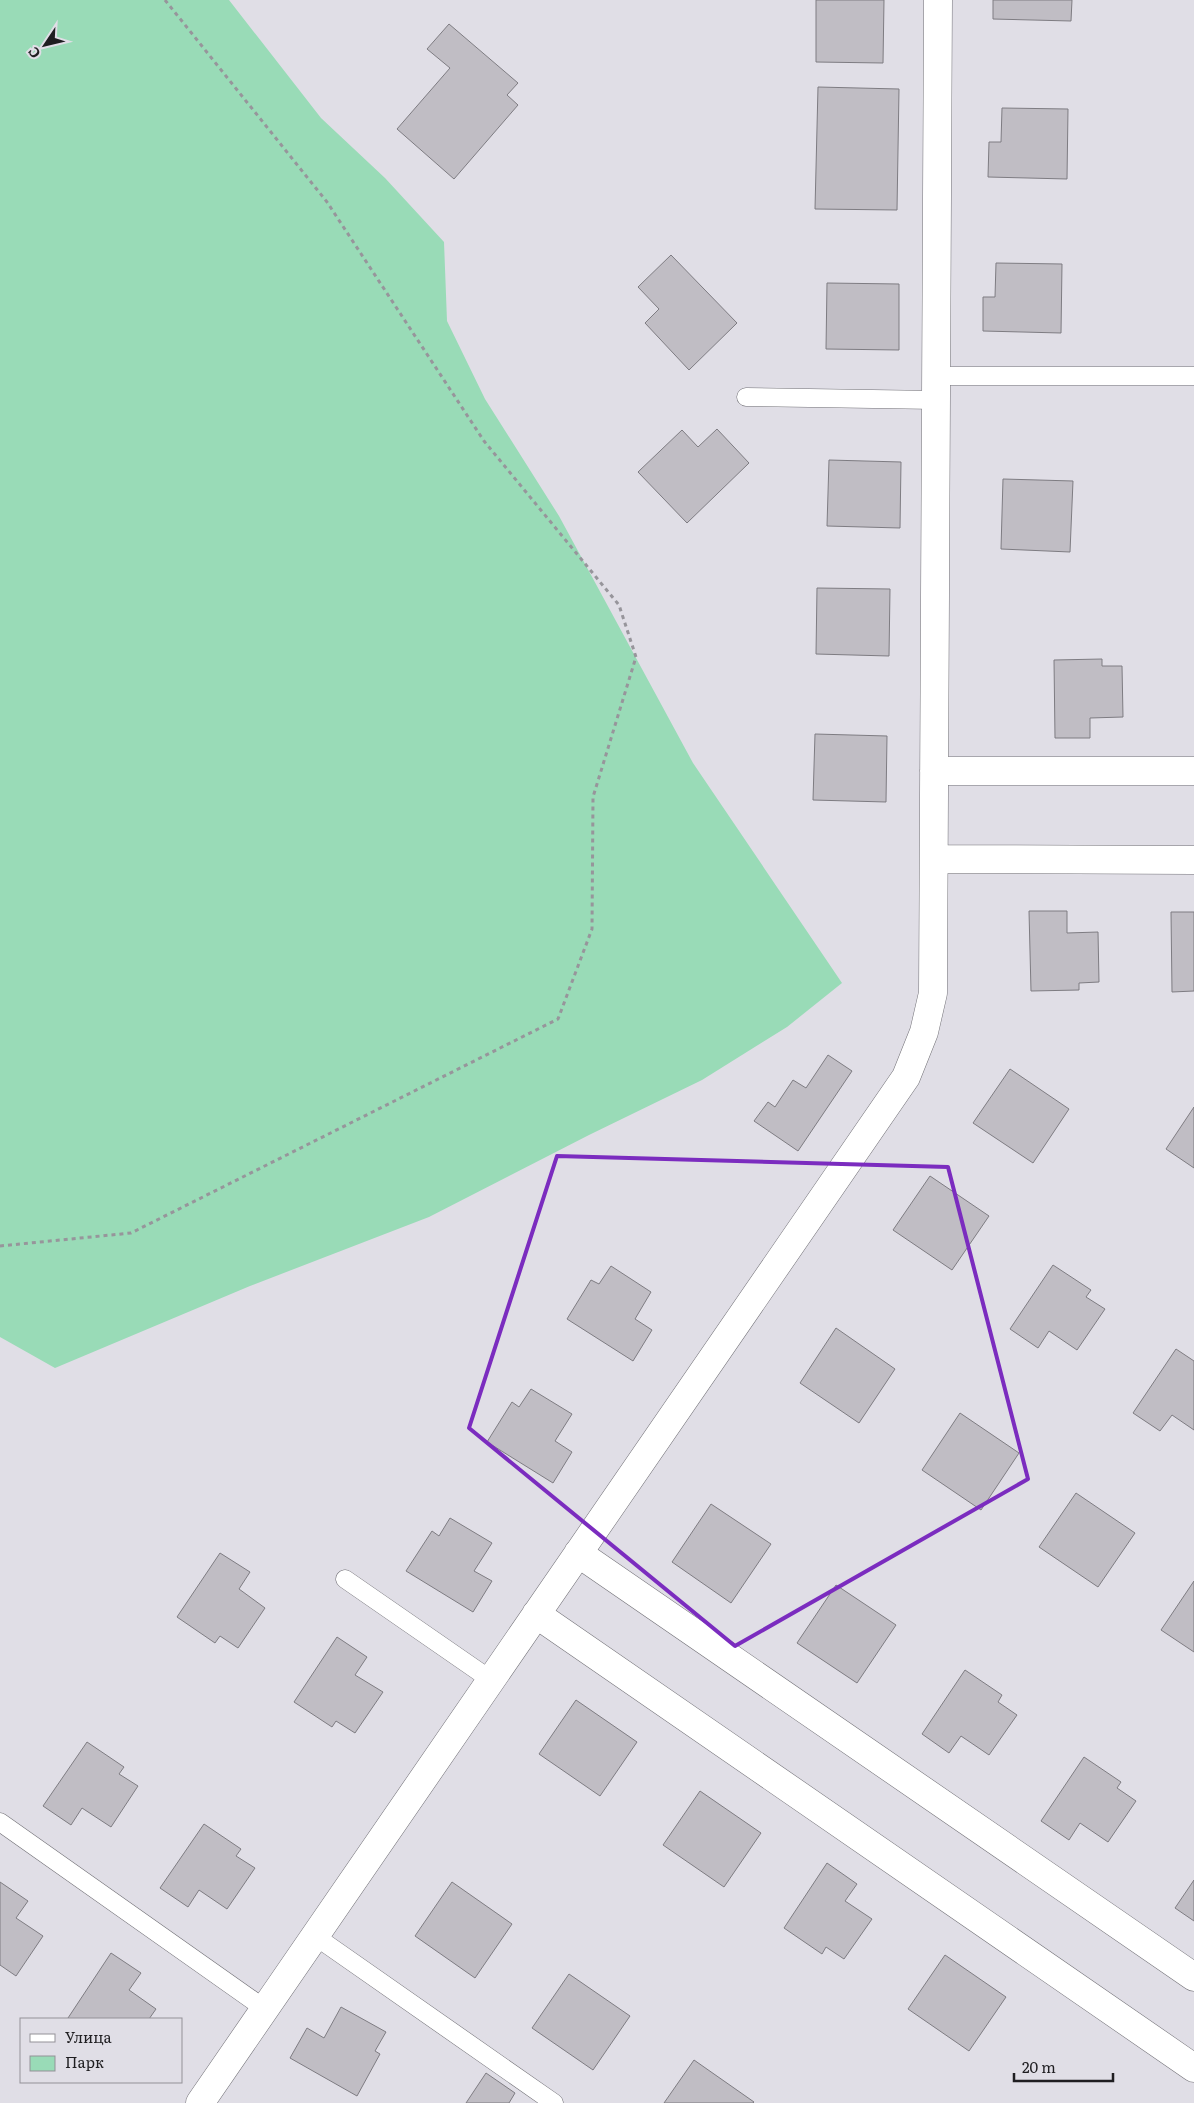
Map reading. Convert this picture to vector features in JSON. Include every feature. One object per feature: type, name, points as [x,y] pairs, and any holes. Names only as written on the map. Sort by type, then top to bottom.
[{"type":"street","points":[[200,2103],[906,1077],[924,1032],[933,993],[938,0]]},
{"type":"street","points":[[934,771],[1194,771]]},
{"type":"street","points":[[934,859],[1194,860]]},
{"type":"street","points":[[578,1553],[1194,1977]]},
{"type":"street","points":[[536,1614],[1194,2068]]},
{"type":"lane","points":[[746,397],[1194,376]]},
{"type":"lane","points":[[345,1579],[491,1680]]},
{"type":"lane","points":[[0,1822],[265,2008]]},
{"type":"lane","points":[[315,1936],[554,2103]]},
{"type":"path","points":[[0,1246],[131,1233],[558,1019],[592,929],[593,797],[636,658],[619,605],[484,441],[327,202],[165,0]]},
{"type":"highlighted area","points":[[557,1156],[948,1167],[1028,1479],[735,1646],[469,1428]]},
{"type":"green space","points":[[0,0],[229,0],[321,118],[385,178],[444,242],[447,321],[485,399],[559,516],[693,763],[842,983],[787,1027],[702,1080],[589,1135],[429,1217],[250,1286],[55,1368],[0,1337]]},
{"type":"building","points":[[816,0],[884,0],[883,63],[816,62]]},
{"type":"building","points":[[993,0],[1072,0],[1071,21],[993,19]]},
{"type":"building","points":[[449,24],[518,83],[507,95],[518,105],[454,179],[397,129],[450,68],[427,49]]},
{"type":"building","points":[[818,87],[899,89],[897,210],[815,209]]},
{"type":"building","points":[[1002,108],[1068,109],[1067,179],[988,177],[989,142],[1001,142]]},
{"type":"building","points":[[671,255],[737,323],[689,370],[645,323],[659,309],[638,287]]},
{"type":"building","points":[[996,263],[1062,264],[1061,333],[983,331],[983,297],[995,297]]},
{"type":"building","points":[[827,283],[899,284],[899,350],[826,349]]},
{"type":"building","points":[[717,429],[749,463],[687,523],[638,472],[682,430],[698,447]]},
{"type":"building","points":[[829,460],[901,462],[900,528],[827,526]]},
{"type":"building","points":[[1003,479],[1073,481],[1070,552],[1001,549]]},
{"type":"building","points":[[817,588],[890,589],[889,656],[816,654]]},
{"type":"building","points":[[1102,659],[1102,666],[1122,666],[1123,717],[1090,718],[1090,738],[1055,738],[1054,660]]},
{"type":"building","points":[[815,734],[887,736],[886,802],[813,800]]},
{"type":"building","points":[[1029,911],[1067,911],[1067,933],[1098,932],[1099,982],[1079,983],[1079,990],[1031,991]]},
{"type":"building","points":[[1171,912],[1194,912],[1194,991],[1172,992]]},
{"type":"building","points":[[828,1055],[852,1071],[798,1151],[754,1121],[768,1102],[775,1107],[793,1080],[806,1088]]},
{"type":"building","points":[[1010,1069],[1069,1109],[1033,1163],[973,1123]]},
{"type":"building","points":[[1194,1107],[1194,1168],[1166,1149]]},
{"type":"building","points":[[930,1176],[989,1216],[952,1270],[893,1230]]},
{"type":"building","points":[[1053,1265],[1091,1290],[1086,1297],[1105,1309],[1077,1350],[1049,1331],[1038,1348],[1010,1329]]},
{"type":"building","points":[[611,1266],[651,1292],[635,1319],[652,1330],[633,1361],[567,1319],[591,1280],[599,1284]]},
{"type":"building","points":[[836,1328],[895,1369],[859,1423],[800,1383]]},
{"type":"building","points":[[1176,1349],[1194,1361],[1194,1430],[1172,1415],[1160,1431],[1133,1413]]},
{"type":"building","points":[[531,1389],[572,1414],[555,1441],[572,1452],[553,1483],[487,1442],[512,1402],[519,1407]]},
{"type":"building","points":[[960,1413],[1019,1453],[981,1510],[922,1470]]},
{"type":"building","points":[[1076,1493],[1135,1533],[1098,1587],[1039,1547]]},
{"type":"building","points":[[711,1504],[771,1544],[731,1603],[672,1562]]},
{"type":"building","points":[[450,1518],[492,1543],[474,1571],[492,1581],[473,1612],[406,1571],[432,1531],[439,1536]]},
{"type":"building","points":[[220,1553],[250,1572],[239,1589],[265,1608],[238,1648],[220,1636],[215,1643],[177,1617]]},
{"type":"building","points":[[1194,1581],[1194,1652],[1161,1630]]},
{"type":"building","points":[[836,1585],[896,1625],[857,1683],[797,1643]]},
{"type":"building","points":[[337,1637],[367,1657],[355,1675],[383,1692],[355,1733],[336,1721],[332,1727],[294,1702]]},
{"type":"building","points":[[965,1670],[1002,1695],[998,1702],[1017,1715],[989,1755],[961,1736],[949,1753],[922,1734]]},
{"type":"building","points":[[576,1700],[637,1742],[600,1796],[539,1754]]},
{"type":"building","points":[[87,1742],[124,1767],[119,1774],[138,1786],[111,1827],[82,1808],[71,1825],[43,1806]]},
{"type":"building","points":[[1084,1757],[1121,1782],[1117,1788],[1136,1801],[1108,1842],[1080,1823],[1069,1840],[1041,1821]]},
{"type":"building","points":[[700,1791],[761,1833],[724,1887],[663,1845]]},
{"type":"building","points":[[204,1824],[241,1849],[236,1856],[255,1868],[227,1909],[199,1890],[188,1907],[160,1888]]},
{"type":"building","points":[[827,1863],[857,1884],[845,1901],[872,1919],[844,1959],[826,1947],[822,1954],[784,1928]]},
{"type":"building","points":[[1194,1880],[1194,1921],[1175,1908]]},
{"type":"building","points":[[0,1882],[28,1901],[16,1918],[43,1936],[16,1976],[0,1965]]},
{"type":"building","points":[[452,1882],[512,1924],[475,1978],[415,1936]]},
{"type":"building","points":[[111,1953],[141,1973],[129,1990],[156,2009],[150,2018],[68,2018]]},
{"type":"building","points":[[945,1955],[1006,1997],[969,2051],[908,2009]]},
{"type":"building","points":[[569,1974],[630,2016],[593,2070],[532,2028]]},
{"type":"building","points":[[341,2007],[386,2032],[375,2051],[380,2054],[357,2096],[290,2058],[307,2028],[324,2038]]},
{"type":"building","points":[[694,2060],[754,2102],[664,2103]]},
{"type":"building","points":[[486,2073],[515,2093],[509,2103],[466,2103]]}]
